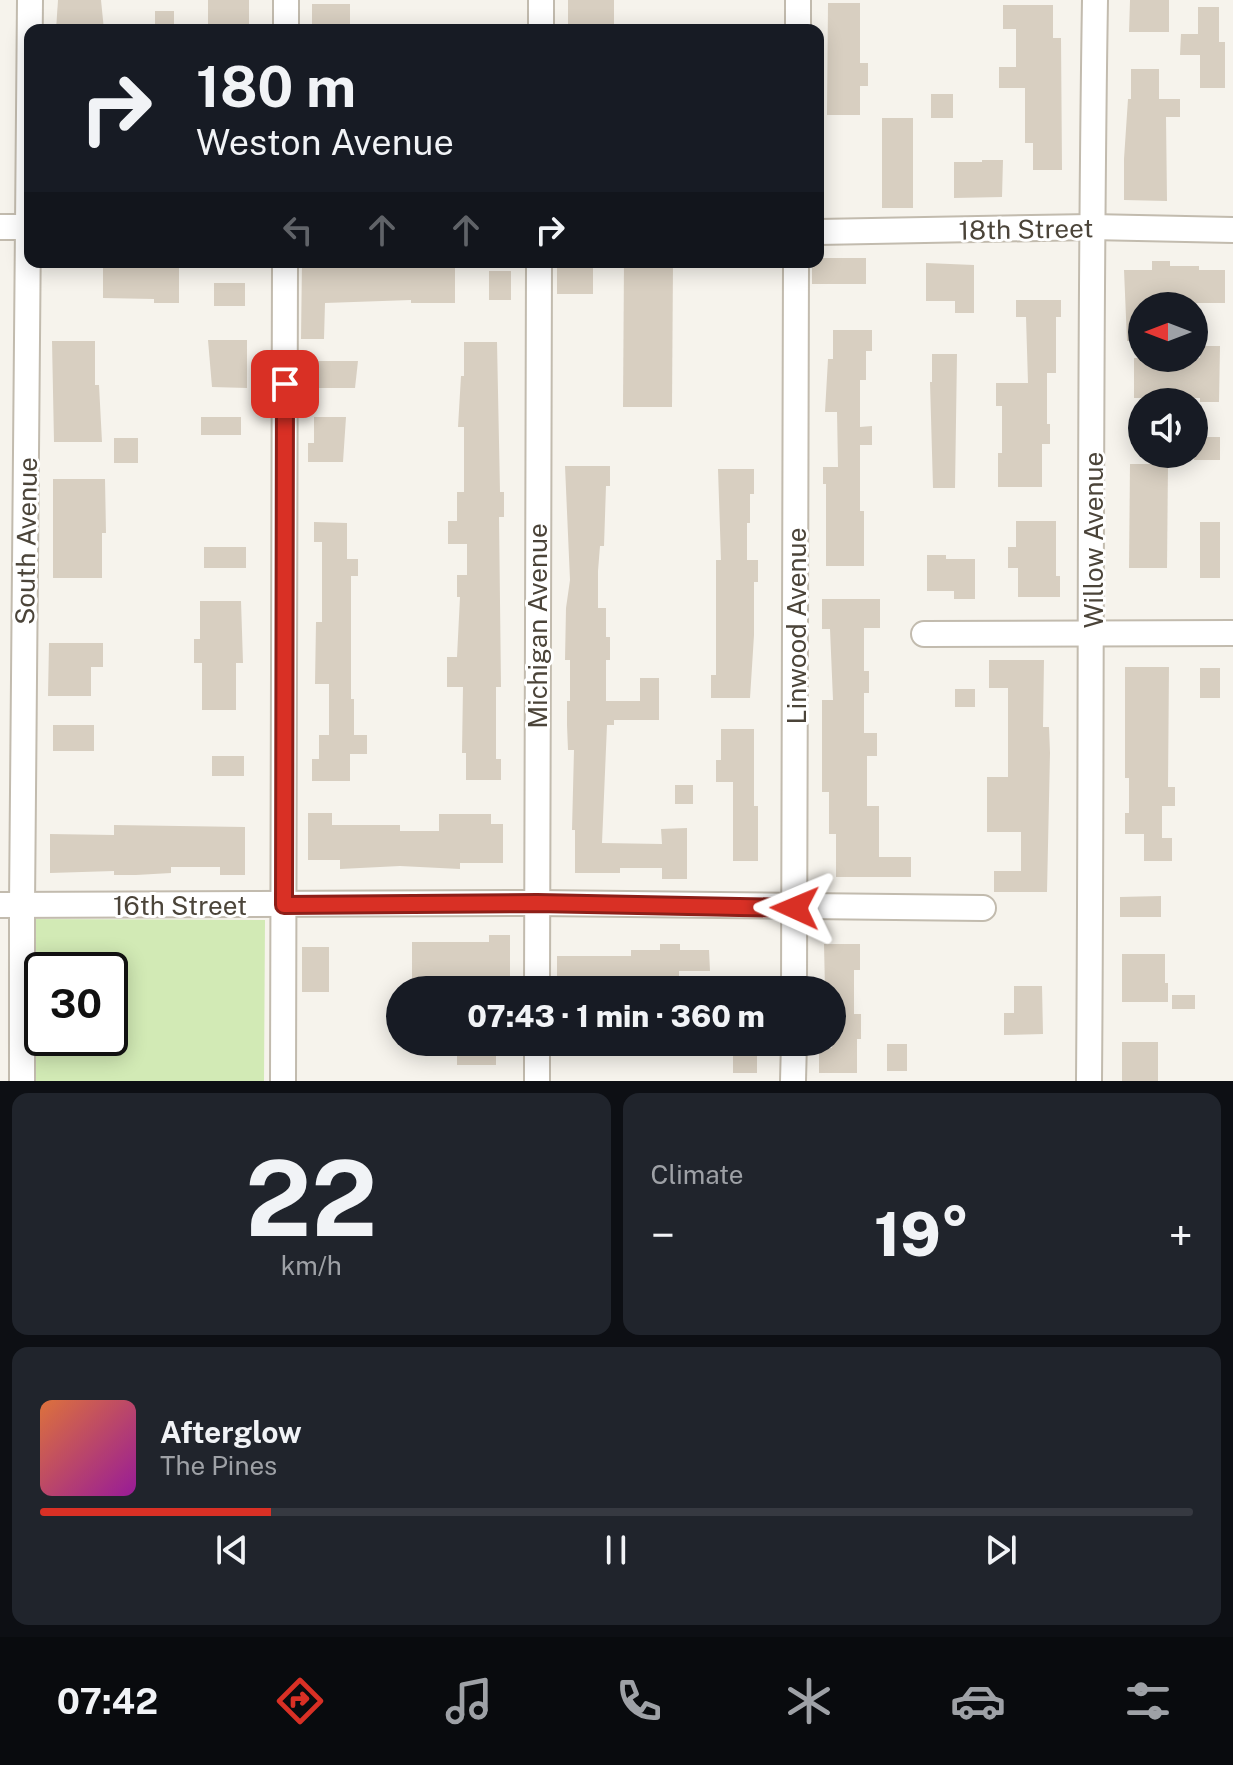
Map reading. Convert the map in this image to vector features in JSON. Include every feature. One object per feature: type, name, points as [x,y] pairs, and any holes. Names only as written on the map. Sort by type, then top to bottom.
[{"type":"street","name":"South Avenue","points":[[30,0],[30,24]]},
{"type":"street","points":[[286,0],[286,24]]},
{"type":"street","points":[[541,0],[541,24]]},
{"type":"street","points":[[798,0],[798,24]]},
{"type":"street","name":"Willow Avenue","points":[[1089,1081],[1093,632],[1091,227],[1095,0]]},
{"type":"street","points":[[0,227],[24,227]]},
{"type":"street","name":"18th Street","points":[[824,232],[1091,227],[1233,230]]},
{"type":"street","name":"South Avenue","points":[[22,1081],[11,905],[29,268]]},
{"type":"street","points":[[283,1081],[285,268]]},
{"type":"street","name":"Michigan Avenue","points":[[537,976],[539,268]]},
{"type":"street","name":"Linwood Avenue","points":[[794,976],[796,268]]},
{"type":"street","points":[[924,634],[1233,633]]},
{"type":"street","name":"16th Street","points":[[11,905],[537,903],[983,908]]},
{"type":"street","points":[[537,1056],[537,1081]]},
{"type":"street","points":[[793,1081],[794,1056]]},
{"type":"green space","points":[[30,919],[265,920],[264,1081],[29,1081],[29,1056],[128,1056],[128,952],[30,952]]},
{"type":"building","points":[[58,0],[101,0],[103,24],[56,24]]},
{"type":"building","points":[[208,0],[249,0],[249,24],[208,24]]},
{"type":"building","points":[[568,0],[614,0],[614,24],[568,24]]},
{"type":"building","points":[[1130,0],[1169,0],[1169,32],[1129,32]]},
{"type":"building","points":[[828,3],[860,3],[860,63],[868,63],[868,86],[860,86],[860,115],[827,115]]},
{"type":"building","points":[[312,4],[350,4],[350,24],[312,24]]},
{"type":"building","points":[[1003,5],[1053,5],[1053,38],[1061,38],[1062,170],[1033,170],[1033,143],[1025,143],[1025,88],[999,88],[999,67],[1016,67],[1016,29],[1003,29]]},
{"type":"building","points":[[1198,7],[1219,7],[1219,42],[1225,42],[1225,88],[1200,88],[1200,55],[1180,55],[1181,34],[1198,34]]},
{"type":"building","points":[[155,11],[174,11],[174,24],[155,24]]},
{"type":"building","points":[[1131,69],[1159,69],[1159,99],[1180,99],[1180,117],[1166,117],[1167,201],[1124,200]]},
{"type":"building","points":[[931,94],[953,94],[953,118],[931,118]]},
{"type":"building","points":[[882,118],[913,118],[913,208],[882,208]]},
{"type":"building","points":[[1003,160],[1002,197],[954,198],[954,162]]},
{"type":"building","points":[[824,258],[866,258],[866,284],[812,284],[812,268],[824,268]]},
{"type":"building","points":[[1152,261],[1170,261],[1170,266],[1225,270],[1225,303],[1208,303],[1208,292],[1128,292],[1127,341],[1124,270],[1152,270]]},
{"type":"building","points":[[926,263],[974,265],[974,313],[955,313],[955,301],[926,301]]},
{"type":"building","points":[[103,268],[179,268],[179,303],[103,298]]},
{"type":"building","points":[[302,268],[455,268],[455,303],[411,303],[411,300],[325,303],[324,339],[301,339]]},
{"type":"building","points":[[557,268],[593,268],[593,294],[557,294]]},
{"type":"building","points":[[624,268],[673,268],[672,407],[623,407]]},
{"type":"building","points":[[489,271],[511,271],[511,300],[489,300]]},
{"type":"building","points":[[214,283],[245,283],[245,306],[214,306]]},
{"type":"building","points":[[1016,300],[1061,300],[1061,317],[1056,317],[1056,373],[1047,373],[1050,444],[1042,444],[1042,487],[998,487],[1002,406],[996,406],[996,383],[1028,383],[1026,317],[1016,317]]},
{"type":"building","points":[[833,330],[872,330],[872,351],[866,351],[866,380],[860,380],[860,427],[872,426],[872,445],[860,445],[864,566],[826,566],[826,484],[823,484],[823,467],[838,467],[837,412],[825,412],[828,359],[833,359]]},
{"type":"building","points":[[208,340],[247,340],[247,388],[212,387]]},
{"type":"building","points":[[52,341],[95,341],[95,385],[99,385],[102,442],[54,442]]},
{"type":"building","points":[[464,342],[497,342],[500,492],[504,492],[504,517],[499,517],[501,687],[496,687],[496,759],[501,759],[501,780],[466,780],[466,753],[462,753],[463,687],[447,687],[447,657],[457,657],[460,597],[457,597],[457,575],[467,575],[467,544],[448,544],[448,521],[457,521],[457,492],[464,492],[464,427],[458,427]]},
{"type":"building","points":[[1208,346],[1220,346],[1219,402],[1208,402],[1208,388],[1134,388],[1134,372],[1208,372]]},
{"type":"building","points":[[932,354],[957,354],[955,488],[933,488]]},
{"type":"building","points":[[312,361],[358,361],[355,388],[312,388]]},
{"type":"building","points":[[201,417],[241,417],[241,435],[201,435]]},
{"type":"building","points":[[314,417],[346,417],[343,462],[308,462],[308,443],[314,443]]},
{"type":"building","points":[[1208,437],[1220,437],[1220,460],[1208,460]]},
{"type":"building","points":[[114,438],[138,438],[138,463],[114,463]]},
{"type":"building","points":[[565,466],[610,466],[610,486],[606,486],[604,546],[600,546],[598,571],[598,608],[606,608],[606,637],[610,637],[610,660],[606,660],[606,701],[640,701],[640,678],[659,678],[659,720],[614,720],[614,725],[607,725],[602,843],[662,844],[661,829],[687,828],[687,879],[662,879],[662,868],[620,868],[620,873],[575,873],[575,830],[572,830],[574,750],[568,750],[567,725],[570,660],[565,660],[570,580]]},
{"type":"building","points":[[1130,468],[1168,468],[1167,568],[1129,568]]},
{"type":"building","points":[[718,469],[754,469],[754,494],[750,494],[750,523],[747,523],[747,560],[758,560],[758,582],[754,582],[750,698],[711,698],[711,675],[716,675],[716,560],[721,560]]},
{"type":"building","points":[[53,479],[105,479],[106,533],[102,533],[102,578],[53,578]]},
{"type":"building","points":[[1016,521],[1056,521],[1056,576],[1060,576],[1060,597],[1018,597],[1018,568],[1008,568],[1008,547],[1016,547]]},
{"type":"building","points":[[314,522],[347,523],[347,559],[358,559],[358,576],[351,576],[351,699],[354,699],[354,735],[367,735],[367,754],[350,754],[350,781],[312,781],[312,759],[319,759],[319,735],[329,735],[329,684],[315,684],[316,622],[322,622],[322,542],[314,542]]},
{"type":"building","points":[[1200,522],[1220,522],[1220,578],[1200,578]]},
{"type":"building","points":[[204,547],[246,547],[246,568],[204,568]]},
{"type":"building","points":[[927,555],[946,555],[946,559],[975,559],[975,599],[954,599],[954,591],[927,591]]},
{"type":"building","points":[[822,599],[880,599],[880,628],[864,628],[864,671],[869,671],[869,693],[864,693],[864,733],[877,733],[877,756],[867,756],[867,806],[879,806],[879,857],[911,857],[911,877],[836,877],[836,834],[829,834],[829,792],[822,792],[822,700],[833,700],[830,629],[822,629]]},
{"type":"building","points":[[200,601],[241,601],[243,663],[236,663],[236,710],[202,710],[202,663],[194,663],[194,639],[200,639]]},
{"type":"building","points":[[49,643],[103,643],[103,667],[91,667],[91,696],[48,696]]},
{"type":"building","points":[[989,660],[1044,660],[1043,727],[1049,727],[1050,753],[1047,892],[994,892],[994,871],[1021,871],[1021,832],[987,832],[987,777],[1008,777],[1008,688],[989,688]]},
{"type":"building","points":[[1125,667],[1169,667],[1168,787],[1175,787],[1175,806],[1162,806],[1162,838],[1172,838],[1172,861],[1144,861],[1144,834],[1125,834],[1125,813],[1129,813],[1129,778],[1125,778]]},
{"type":"building","points":[[1200,668],[1220,668],[1220,698],[1200,698]]},
{"type":"building","points":[[955,689],[975,689],[975,707],[955,707]]},
{"type":"building","points":[[53,725],[94,725],[94,751],[53,751]]},
{"type":"building","points":[[721,729],[754,729],[758,861],[733,861],[733,782],[716,782],[716,760],[721,760]]},
{"type":"building","points":[[212,756],[244,756],[244,776],[212,776]]},
{"type":"building","points":[[675,785],[693,785],[693,804],[675,804]]},
{"type":"building","points":[[308,813],[332,813],[332,825],[400,825],[400,831],[439,831],[439,814],[491,814],[491,824],[503,824],[503,863],[460,863],[460,869],[400,866],[340,869],[340,860],[308,860]]},
{"type":"building","points":[[114,825],[245,827],[245,875],[220,875],[220,867],[171,867],[171,873],[136,875],[114,875],[114,871],[50,873],[50,834],[114,835]]},
{"type":"building","points":[[1161,896],[1161,917],[1120,917],[1120,897]]},
{"type":"building","points":[[489,935],[510,935],[510,976],[412,976],[412,942],[489,942]]},
{"type":"building","points":[[660,944],[680,944],[680,950],[709,950],[710,971],[679,971],[679,976],[557,976],[557,956],[631,956],[631,950],[660,950]]},
{"type":"building","points":[[824,944],[860,944],[860,970],[854,970],[854,1014],[861,1014],[857,1073],[819,1073],[819,1056],[846,1056],[846,976],[825,976]]},
{"type":"building","points":[[302,947],[329,947],[329,992],[302,992]]},
{"type":"building","points":[[1122,954],[1165,954],[1168,1002],[1122,1002]]},
{"type":"building","points":[[1014,986],[1042,986],[1043,1034],[1004,1035],[1004,1013],[1014,1013]]},
{"type":"building","points":[[1172,995],[1195,995],[1195,1009],[1172,1009]]},
{"type":"building","points":[[1122,1042],[1158,1042],[1158,1081],[1122,1081]]},
{"type":"building","points":[[887,1044],[907,1044],[907,1071],[887,1071]]},
{"type":"building","points":[[457,1056],[496,1056],[496,1065],[457,1065]]},
{"type":"building","points":[[733,1056],[757,1056],[757,1073],[733,1073]]},
{"type":"route","points":[[285,384],[284,905],[537,903],[795,908]]}]
